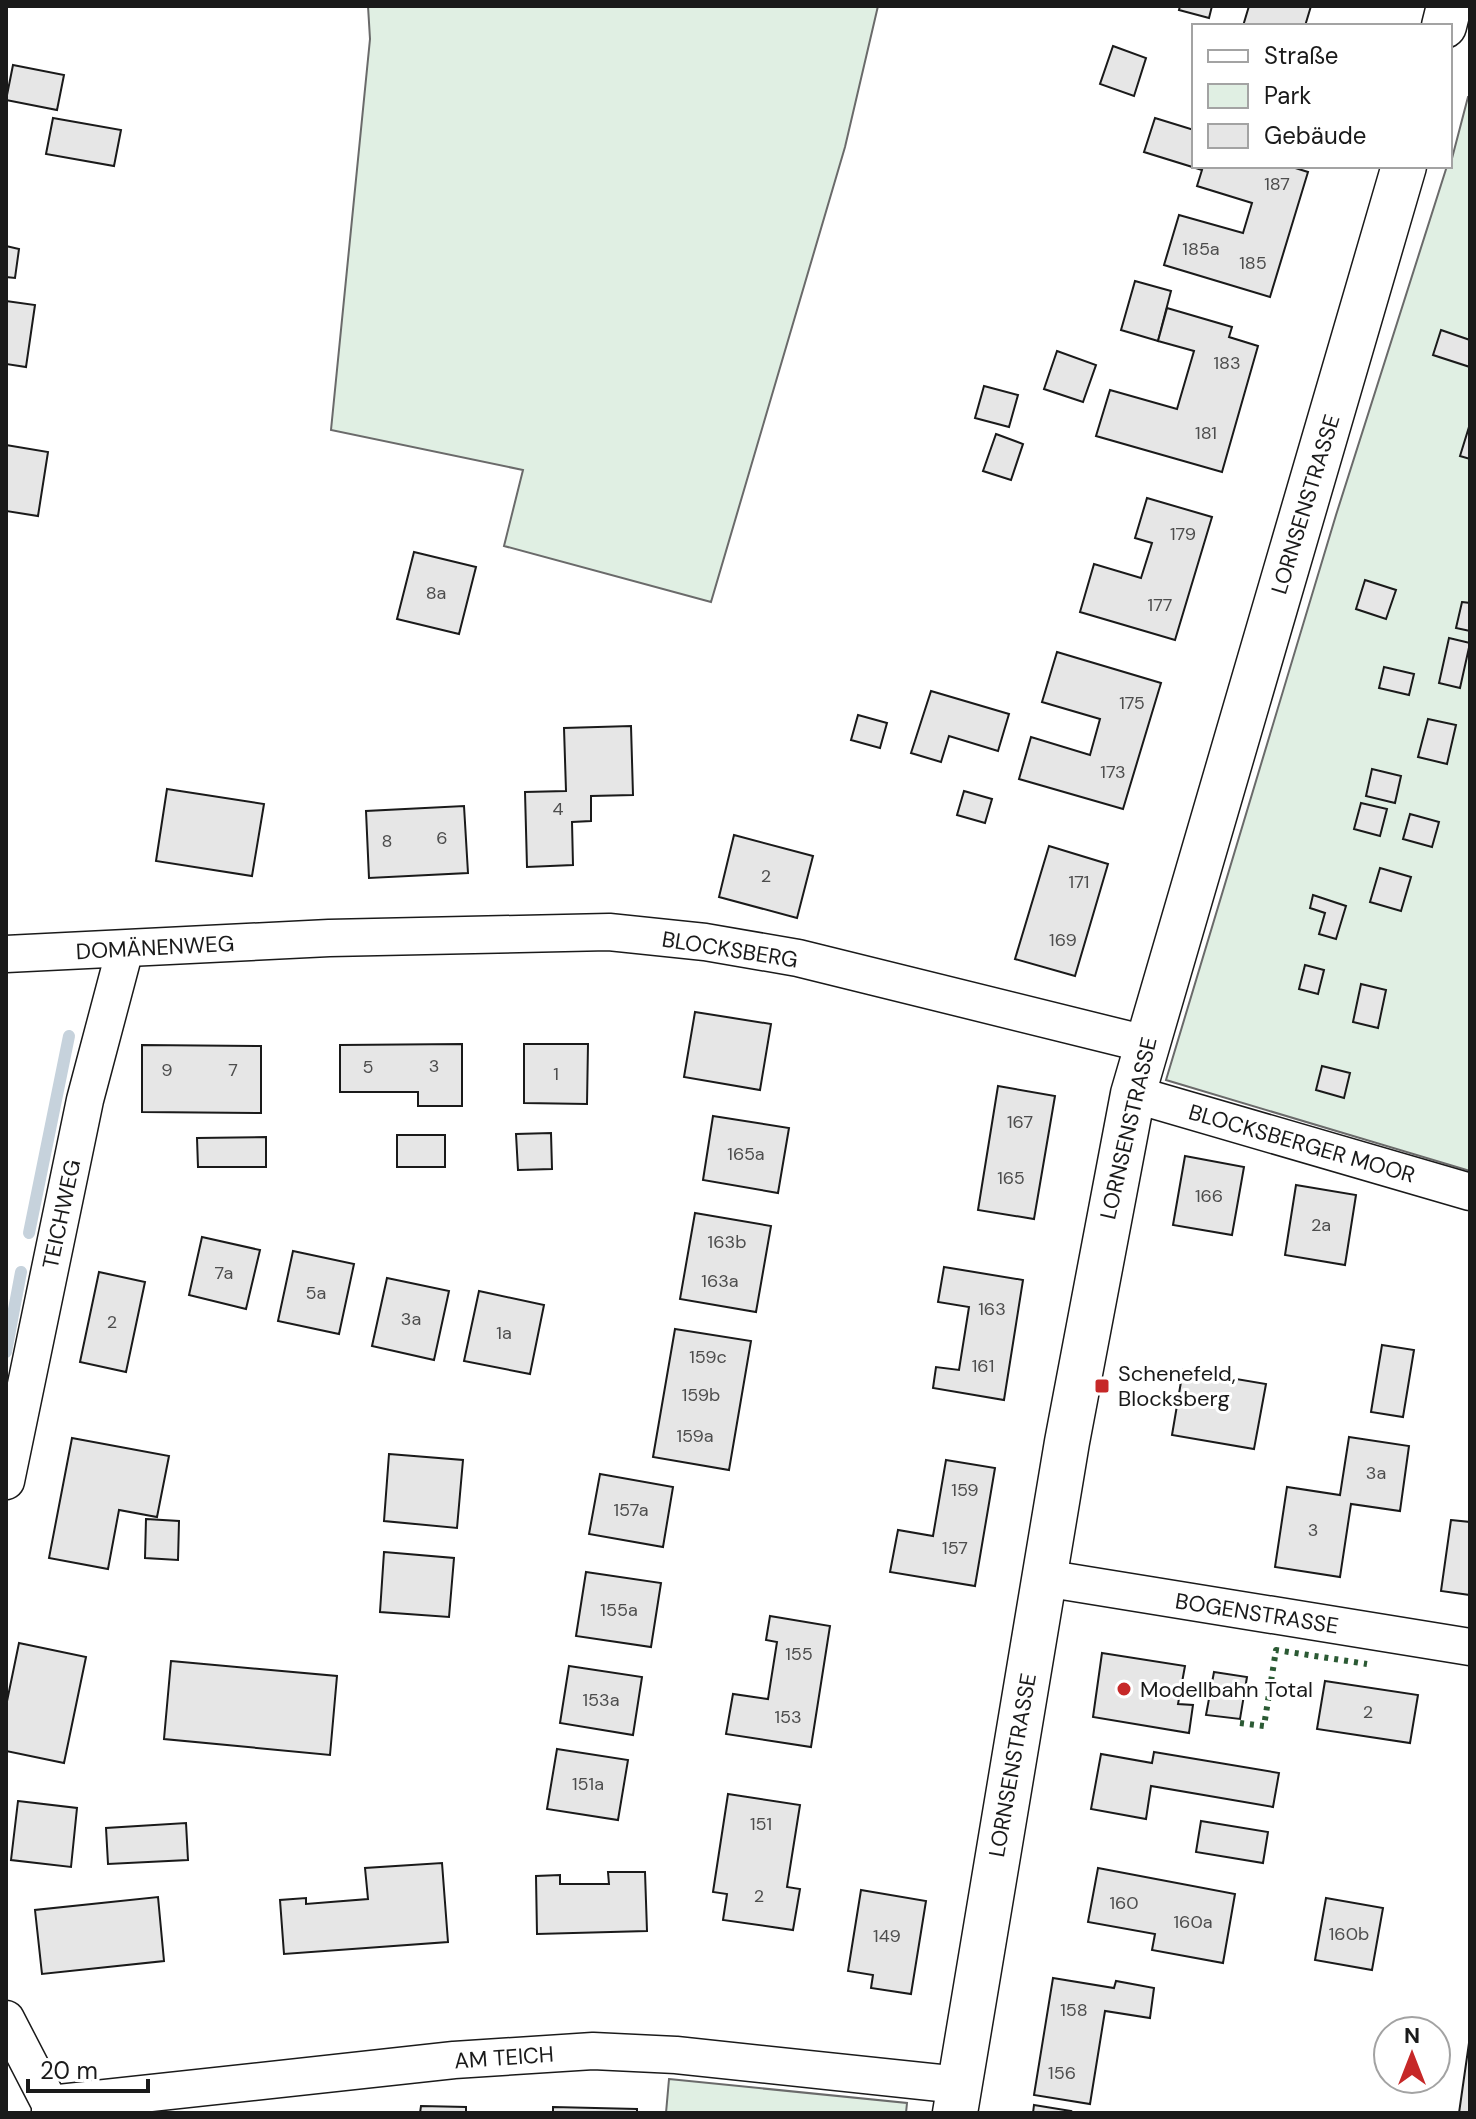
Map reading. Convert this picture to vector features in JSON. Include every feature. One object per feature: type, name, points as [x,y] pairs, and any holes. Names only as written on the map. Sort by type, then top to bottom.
[{"type":"street","name":"LORNSENSTRASSE","points":[[957,2099],[1044,1578],[1117,1165],[1133,1094],[1403,168]]},
{"type":"street","name":"BLOCKSBERG","points":[[304,940],[609,932],[705,942],[813,962],[1146,1044]]},
{"type":"street","name":"DOMÄNENWEG","points":[[6,954],[304,940]]},
{"type":"street","name":"TEICHWEG","points":[[6,1481],[85,1100],[125,949]]},
{"type":"street","name":"BLOCKSBERGER MOOR","points":[[1133,1094],[1470,1192]]},
{"type":"street","name":"BOGENSTRASSE","points":[[1044,1578],[1470,1647]]},
{"type":"street","points":[[6,2019],[50,2108]]},
{"type":"street","name":"AM TEICH","points":[[50,2108],[439,2061],[593,2051],[691,2057],[957,2099]]},
{"type":"green space","points":[[368,6],[878,6],[845,147],[711,602],[504,546],[523,470],[331,430],[370,39]]},
{"type":"green space","points":[[1470,97],[1470,1171],[1166,1080],[1336,515],[1446,168],[1452,168]]},
{"type":"green space","points":[[669,2079],[907,2103],[906,2113],[666,2113]]},
{"type":"building","points":[[1180,6],[1212,6],[1209,18],[1179,10]]},
{"type":"building","points":[[1249,6],[1311,6],[1306,24],[1244,24]]},
{"type":"building","points":[[1113,46],[1146,58],[1134,96],[1100,84]]},
{"type":"building","points":[[13,65],[64,75],[57,110],[6,100]]},
{"type":"building","points":[[53,118],[121,130],[114,166],[46,154]]},
{"type":"building","points":[[1155,118],[1192,129],[1192,167],[1144,152]]},
{"type":"building","points":[[1196,168],[1295,168],[1308,172],[1270,297],[1164,265],[1179,215],[1243,233],[1252,203],[1197,186],[1202,170]]},
{"type":"building","points":[[6,246],[19,249],[15,278],[6,277]]},
{"type":"building","points":[[1135,281],[1171,291],[1158,341],[1121,330]]},
{"type":"building","points":[[6,301],[35,305],[26,367],[6,364]]},
{"type":"building","points":[[1167,308],[1232,327],[1229,337],[1258,346],[1222,472],[1096,436],[1110,390],[1177,409],[1194,351],[1158,341]]},
{"type":"building","points":[[1441,330],[1470,340],[1470,367],[1433,355]]},
{"type":"building","points":[[1057,351],[1096,365],[1083,402],[1044,389]]},
{"type":"building","points":[[984,386],[1018,395],[1009,427],[975,418]]},
{"type":"building","points":[[1470,428],[1470,459],[1460,456]]},
{"type":"building","points":[[996,434],[1023,444],[1011,480],[983,471]]},
{"type":"building","points":[[6,445],[48,452],[38,516],[6,511]]},
{"type":"building","points":[[1147,498],[1212,517],[1175,640],[1080,612],[1094,564],[1141,578],[1152,543],[1135,538]]},
{"type":"building","points":[[414,552],[476,567],[459,634],[397,619]]},
{"type":"building","points":[[1365,580],[1396,590],[1386,619],[1356,609]]},
{"type":"building","points":[[1462,602],[1470,603],[1470,631],[1456,628]]},
{"type":"building","points":[[1449,638],[1470,643],[1460,688],[1439,683]]},
{"type":"building","points":[[1057,652],[1161,683],[1123,809],[1019,779],[1031,737],[1090,755],[1100,719],[1042,702]]},
{"type":"building","points":[[1384,667],[1414,674],[1409,695],[1379,688]]},
{"type":"building","points":[[931,691],[1009,714],[998,751],[949,736],[941,762],[911,753]]},
{"type":"building","points":[[858,715],[887,723],[880,748],[851,740]]},
{"type":"building","points":[[1428,719],[1456,725],[1447,764],[1418,757]]},
{"type":"building","points":[[631,726],[633,795],[591,796],[591,821],[572,822],[573,865],[527,867],[525,792],[566,791],[564,728]]},
{"type":"building","points":[[1372,769],[1401,776],[1395,803],[1366,796]]},
{"type":"building","points":[[167,789],[264,804],[252,876],[156,861]]},
{"type":"building","points":[[964,791],[992,799],[985,823],[957,815]]},
{"type":"building","points":[[1361,803],[1387,809],[1380,836],[1354,829]]},
{"type":"building","points":[[464,806],[468,873],[369,878],[366,811]]},
{"type":"building","points":[[1410,814],[1439,822],[1432,847],[1403,839]]},
{"type":"building","points":[[734,835],[813,856],[797,918],[719,897]]},
{"type":"building","points":[[1049,846],[1108,864],[1075,976],[1015,959]]},
{"type":"building","points":[[1380,868],[1411,877],[1401,911],[1370,902]]},
{"type":"building","points":[[1313,895],[1346,906],[1336,939],[1319,934],[1325,913],[1310,908]]},
{"type":"building","points":[[1305,965],[1324,970],[1318,994],[1299,989]]},
{"type":"building","points":[[1361,984],[1386,990],[1378,1028],[1353,1022]]},
{"type":"building","points":[[695,1012],[771,1024],[760,1090],[684,1077]]},
{"type":"building","points":[[462,1044],[462,1106],[418,1106],[418,1092],[340,1092],[340,1045]]},
{"type":"building","points":[[524,1044],[588,1044],[587,1104],[524,1103]]},
{"type":"building","points":[[142,1045],[261,1046],[261,1113],[142,1112]]},
{"type":"building","points":[[1322,1066],[1350,1073],[1344,1098],[1316,1090]]},
{"type":"building","points":[[998,1086],[1055,1096],[1034,1219],[978,1210]]},
{"type":"building","points":[[713,1116],[789,1128],[778,1193],[703,1180]]},
{"type":"building","points":[[551,1133],[552,1169],[518,1170],[516,1134]]},
{"type":"building","points":[[397,1135],[445,1135],[445,1167],[397,1167]]},
{"type":"building","points":[[266,1137],[266,1167],[198,1167],[197,1138]]},
{"type":"building","points":[[1185,1156],[1244,1167],[1232,1235],[1173,1225]]},
{"type":"building","points":[[1296,1185],[1356,1195],[1345,1265],[1285,1255]]},
{"type":"building","points":[[695,1213],[771,1226],[756,1312],[680,1299]]},
{"type":"building","points":[[202,1237],[260,1250],[246,1309],[189,1295]]},
{"type":"building","points":[[293,1251],[354,1264],[339,1334],[278,1321]]},
{"type":"building","points":[[944,1267],[1023,1280],[1004,1400],[933,1388],[936,1367],[959,1370],[969,1307],[938,1302]]},
{"type":"building","points":[[99,1272],[145,1282],[126,1372],[80,1362]]},
{"type":"building","points":[[387,1278],[449,1291],[434,1360],[372,1346]]},
{"type":"building","points":[[479,1291],[544,1305],[530,1374],[464,1361]]},
{"type":"building","points":[[675,1329],[751,1341],[729,1470],[653,1457]]},
{"type":"building","points":[[1382,1345],[1414,1350],[1403,1417],[1371,1412]]},
{"type":"building","points":[[1183,1370],[1266,1384],[1254,1449],[1172,1435]]},
{"type":"building","points":[[1349,1437],[1409,1446],[1400,1511],[1351,1504],[1340,1577],[1275,1567],[1287,1487],[1340,1495]]},
{"type":"building","points":[[72,1438],[169,1456],[157,1517],[119,1510],[108,1569],[49,1558]]},
{"type":"building","points":[[389,1454],[463,1460],[457,1528],[384,1521]]},
{"type":"building","points":[[946,1460],[995,1468],[975,1586],[890,1572],[898,1530],[933,1536]]},
{"type":"building","points":[[600,1474],[673,1487],[663,1547],[589,1534]]},
{"type":"building","points":[[146,1519],[179,1521],[178,1560],[145,1558]]},
{"type":"building","points":[[1451,1520],[1470,1522],[1470,1595],[1441,1591]]},
{"type":"building","points":[[384,1552],[454,1558],[449,1617],[380,1612]]},
{"type":"building","points":[[586,1572],[661,1583],[651,1647],[576,1636]]},
{"type":"building","points":[[770,1616],[830,1626],[811,1747],[726,1734],[733,1694],[768,1699],[777,1642],[766,1640]]},
{"type":"building","points":[[19,1643],[86,1657],[64,1763],[6,1751],[6,1706]]},
{"type":"building","points":[[1102,1653],[1185,1666],[1178,1704],[1193,1705],[1189,1733],[1093,1717]]},
{"type":"building","points":[[171,1661],[337,1676],[330,1755],[164,1739]]},
{"type":"building","points":[[569,1666],[642,1677],[633,1735],[560,1723]]},
{"type":"building","points":[[1214,1672],[1247,1677],[1240,1719],[1206,1715]]},
{"type":"building","points":[[1325,1681],[1418,1695],[1410,1743],[1317,1729]]},
{"type":"building","points":[[557,1749],[628,1760],[618,1820],[547,1809]]},
{"type":"building","points":[[1154,1752],[1279,1773],[1273,1807],[1151,1786],[1146,1819],[1091,1809],[1101,1754],[1152,1763]]},
{"type":"building","points":[[728,1794],[800,1805],[787,1887],[800,1889],[793,1930],[723,1920],[727,1894],[713,1892]]},
{"type":"building","points":[[18,1801],[77,1808],[71,1867],[11,1860]]},
{"type":"building","points":[[1201,1821],[1268,1832],[1263,1863],[1196,1852]]},
{"type":"building","points":[[186,1823],[188,1860],[108,1864],[106,1828]]},
{"type":"building","points":[[442,1863],[448,1942],[284,1954],[280,1900],[306,1898],[306,1904],[368,1899],[365,1868]]},
{"type":"building","points":[[1098,1868],[1235,1894],[1223,1963],[1152,1950],[1155,1934],[1088,1922]]},
{"type":"building","points":[[608,1872],[645,1872],[647,1931],[537,1934],[536,1876],[560,1875],[560,1884],[609,1884]]},
{"type":"building","points":[[861,1890],[926,1901],[911,1994],[871,1988],[873,1975],[848,1971]]},
{"type":"building","points":[[158,1897],[164,1961],[42,1974],[35,1910]]},
{"type":"building","points":[[1326,1898],[1383,1908],[1372,1970],[1315,1960]]},
{"type":"building","points":[[1053,1978],[1114,1988],[1116,1981],[1154,1988],[1150,2018],[1105,2011],[1090,2104],[1034,2095]]},
{"type":"building","points":[[1470,2036],[1470,2113],[1459,2113]]},
{"type":"building","points":[[1034,2105],[1071,2111],[1033,2113]]},
{"type":"building","points":[[421,2106],[466,2107],[466,2113],[420,2113]]},
{"type":"building","points":[[553,2107],[637,2109],[637,2113],[553,2113]]},
{"type":"waterway","points":[[29,1233],[69,1036]]},
{"type":"waterway","points":[[6,1352],[21,1272]]},
{"type":"hedge","points":[[1240,1723],[1264,1726],[1276,1650],[1367,1664]]},
{"type":"place","name":"Schenefeld, Blocksberg","points":[[1102,1386]]},
{"type":"place","name":"Modellbahn Total","points":[[1124,1689]]}]
